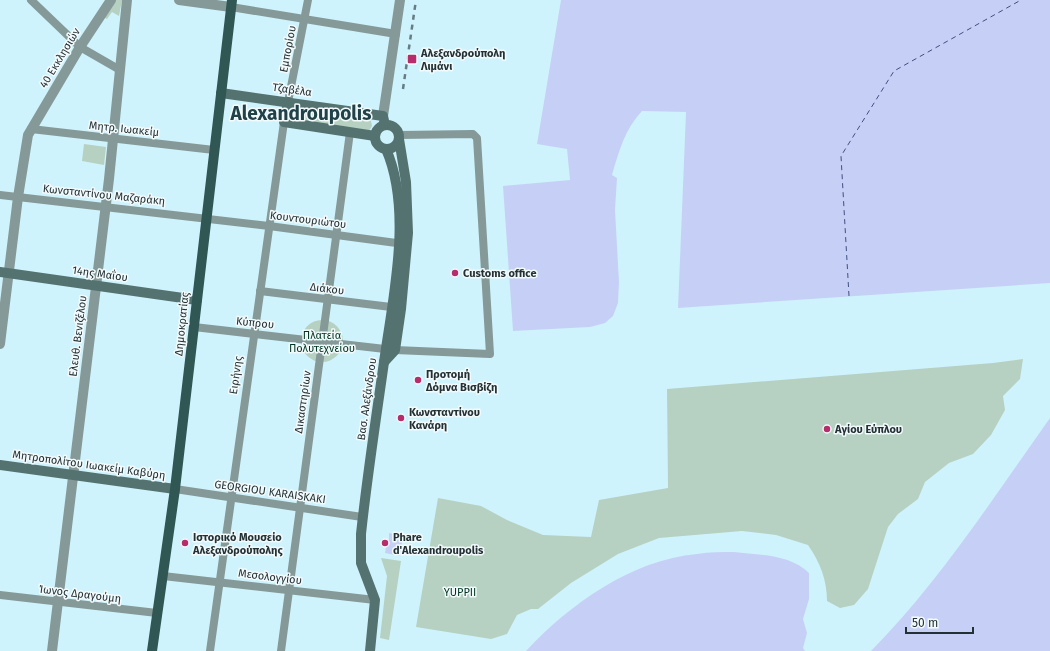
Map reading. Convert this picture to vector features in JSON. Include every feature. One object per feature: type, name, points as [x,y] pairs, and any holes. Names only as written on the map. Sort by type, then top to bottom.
[{"type":"main road","name":"Δημοκρατίας","points":[[152,651],[175,489],[232,4]]},
{"type":"main road","name":"Τζαβέλα","points":[[221,93],[288,102],[384,121]]},
{"type":"main road","name":"Ειρήνης","points":[[284,122],[288,102]]},
{"type":"main road","points":[[384,121],[396,128],[399,137],[396,146],[386,149],[379,146],[375,136],[384,121]]},
{"type":"main road","points":[[284,122],[375,136]]},
{"type":"main road","name":"Βασ. Αλεξάνδρου","points":[[390,350],[391,307],[403,244],[408,233],[406,182],[399,137]]},
{"type":"main road","name":"Βασ. Αλεξάνδρου","points":[[370,651],[375,600],[361,563],[362,517],[384,362],[390,350],[401,309],[403,244],[398,191],[393,166],[386,149]]},
{"type":"main road","name":"14ης Μαΐου","points":[[5,273],[197,300]]},
{"type":"main road","name":"Μητροπολίτου Ιωακείμ Καβύρη","points":[[0,465],[175,489]]},
{"type":"street","points":[[31,0],[80,47],[120,70]]},
{"type":"street","name":"40 Εκκλησιών","points":[[0,344],[5,273],[26,146],[31,129],[80,47],[111,0]]},
{"type":"street","name":"Ελευθ. Βενιζέλου","points":[[52,651],[114,140],[127,0]]},
{"type":"street","points":[[179,0],[232,4],[305,19],[396,34]]},
{"type":"street","name":"Εμπορίου","points":[[288,102],[308,0]]},
{"type":"street","points":[[384,121],[400,0]]},
{"type":"street","name":"Ειρήνης","points":[[210,651],[284,122]]},
{"type":"street","name":"Μητρ. Ιωακείμ","points":[[31,129],[114,140],[214,150]]},
{"type":"street","name":"Δικαστηρίων","points":[[281,651],[350,132]]},
{"type":"street","name":"Κύπρου","points":[[194,327],[390,350],[490,354],[490,332],[476,136],[473,134],[399,137]]},
{"type":"street","name":"Κωνσταντίνου Μαζαράκη","points":[[0,195],[206,218]]},
{"type":"street","name":"Κουντουριώτου","points":[[206,218],[403,244]]},
{"type":"street","name":"Διάκου","points":[[260,291],[391,307]]},
{"type":"street","name":"GEORGIOU KARAISKAKI","points":[[175,489],[362,517]]},
{"type":"street","name":"Μεσολογγίου","points":[[163,576],[375,600]]},
{"type":"street","name":"Ίωνος Δραγούμη","points":[[0,596],[157,614]]},
{"type":"green space","points":[[114,0],[122,0],[119,16],[112,12],[107,19],[103,17]]},
{"type":"green space","points":[[299,108],[367,118],[371,121],[372,126],[369,131],[301,120],[296,115]]},
{"type":"green space","points":[[84,144],[106,147],[104,165],[82,161]]},
{"type":"green space","name":"Πλατεία Πολυτεχνείου","points":[[322,320],[337,326],[343,341],[337,356],[322,362],[307,356],[301,341],[307,326]]},
{"type":"green space","name":"YUPPII","points":[[1023,359],[1020,379],[1003,396],[1005,410],[991,435],[973,454],[949,463],[925,482],[918,499],[898,514],[888,527],[868,589],[854,605],[840,608],[827,601],[826,586],[822,572],[808,545],[776,535],[742,531],[659,538],[618,554],[571,583],[538,609],[531,609],[517,615],[507,634],[491,639],[416,627],[438,498],[481,506],[507,520],[543,535],[591,537],[599,500],[668,488],[667,389],[993,363]]},
{"type":"green space","points":[[381,558],[401,561],[389,640],[380,638],[387,576]]},
{"type":"water","points":[[561,0],[1050,0],[1050,283],[678,308],[686,112],[642,111],[631,125],[627,133],[620,149],[612,175],[617,178],[615,210],[619,282],[618,303],[613,316],[605,323],[590,327],[513,331],[503,186],[570,180],[567,149],[537,144]]},
{"type":"water","points":[[1050,418],[1050,651],[871,651],[943,568]]},
{"type":"water","points":[[389,533],[403,536],[400,556],[385,553],[386,546],[389,542]]},
{"type":"water","points":[[734,552],[774,556],[793,562],[809,573],[809,599],[803,619],[807,633],[803,648],[805,651],[526,651],[562,617],[582,601],[625,575],[649,565],[673,558],[706,553]]},
{"type":"ferry route","points":[[849,296],[841,156],[894,71],[1021,0]]},
{"type":"railway","points":[[403,89],[416,0]]},
{"type":"place","name":"Αλεξανδρούπολη Λιμάνι","points":[[412,59]]},
{"type":"place","name":"Customs office","points":[[455,273]]},
{"type":"place","name":"Προτομή Δόμνα Βισβίζη","points":[[418,380]]},
{"type":"place","name":"Κωνσταντίνου Κανάρη","points":[[401,418]]},
{"type":"place","name":"Αγίου Εύπλου","points":[[827,429]]},
{"type":"place","name":"Ιστορικό Μουσείο Αλεξανδρούπολης","points":[[185,543]]},
{"type":"place","name":"Phare d'Alexandroupolis","points":[[385,543]]},
{"type":"district","name":"Alexandroupolis","points":[[301,113]]}]
